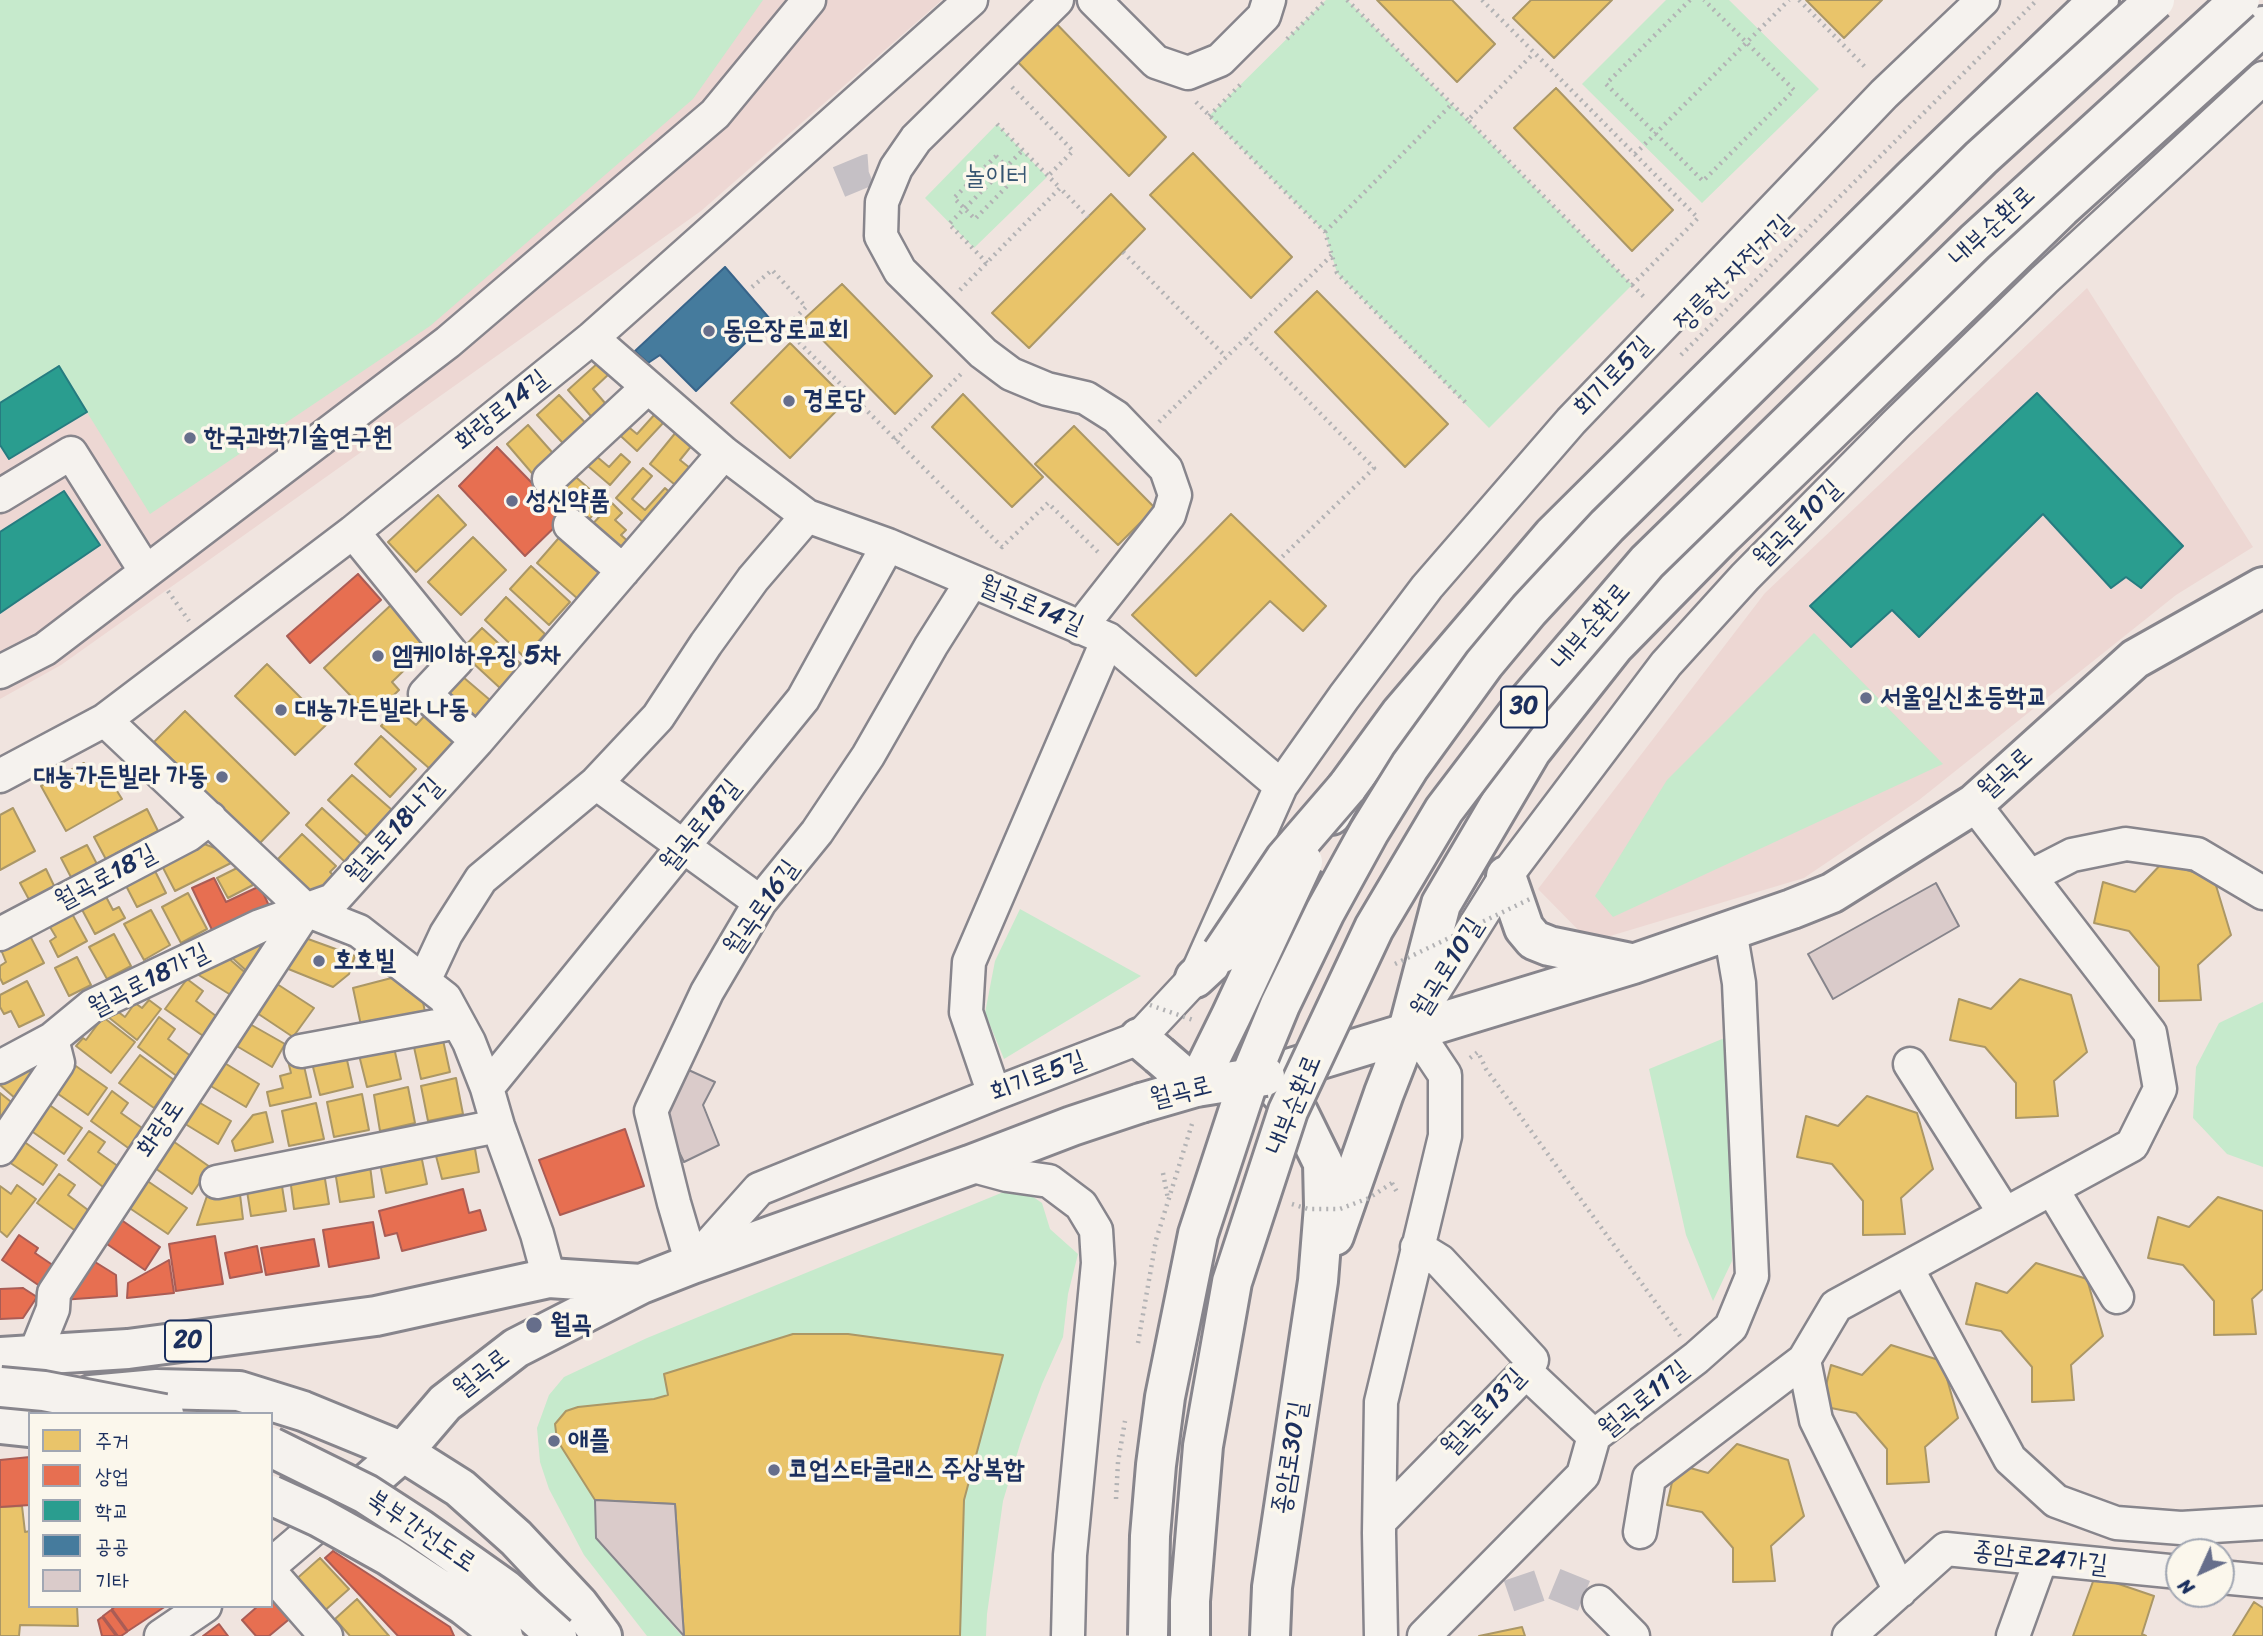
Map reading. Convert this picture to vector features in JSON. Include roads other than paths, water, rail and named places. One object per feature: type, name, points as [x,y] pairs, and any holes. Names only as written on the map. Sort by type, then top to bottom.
[{"type":"main road","points":[[1209,966],[1285,859],[1347,787],[1401,713],[1553,536],[1914,177],[2099,0]]},
{"type":"main road","name":"내부순환로","points":[[1148,1636],[1150,1536],[1156,1465],[1165,1396],[1198,1234],[1247,1085],[1280,1005],[1325,912],[1369,832],[1410,766],[1483,664],[1607,526],[1981,159],[2155,0]]},
{"type":"main road","name":"내부순환로","points":[[1190,1636],[1190,1601],[1203,1446],[1232,1282],[1288,1111],[1374,928],[1444,810],[1517,714],[1647,562],[1975,242],[2240,0]]},
{"type":"main road","name":"종암로30길","points":[[1318,1281],[1407,1034],[1441,904],[1531,751],[1614,646],[1720,538],[2061,208],[2263,26]]},
{"type":"main road","name":"월곡로","points":[[348,1500],[403,1452],[445,1403],[516,1348],[641,1284],[1141,1102],[1196,1087],[1265,1076],[1407,1034],[1633,964],[1792,909],[1832,892],[1974,804],[2135,659],[2263,587]]},
{"type":"main road","points":[[1149,1047],[1196,1087],[1303,862],[1347,787]]},
{"type":"main road","points":[[1506,876],[1524,928],[1534,940],[1549,946],[1633,964]]},
{"type":"main road","name":"종암로30길","points":[[1265,1076],[1298,1112],[1323,1163],[1324,1206],[1318,1281],[1272,1587],[1270,1636]]},
{"type":"main road","name":"월곡로","points":[[376,1316],[549,1278],[641,1284]]},
{"type":"main road","name":"화랑로","points":[[17,1357],[128,1349],[376,1316]]},
{"type":"main road","points":[[0,1387],[44,1391],[154,1412]]},
{"type":"main road","points":[[44,1412],[157,1389],[239,1391],[303,1411],[403,1452],[460,1488],[516,1538],[578,1604],[603,1636]]},
{"type":"main road","points":[[0,1397],[37,1412]]},
{"type":"main road","points":[[0,1424],[28,1416]]},
{"type":"main road","name":"북부간선도로","points":[[273,1448],[366,1494],[421,1529],[506,1590],[557,1636]]},
{"type":"main road","points":[[273,1463],[348,1500],[416,1543],[535,1636]]},
{"type":"main road","name":"북부간선도로","points":[[273,1497],[319,1517],[389,1556],[465,1606],[503,1636]]},
{"type":"street","points":[[0,672],[45,649],[448,341],[715,114],[809,0]]},
{"type":"street","name":"화랑로14길","points":[[0,776],[105,720],[353,532],[592,338],[971,0]]},
{"type":"street","points":[[1057,0],[916,139],[896,168],[882,202],[881,236],[900,271],[983,353],[1011,374],[1047,389],[1086,398],[1116,416],[1166,469],[1175,495],[1169,515],[1121,575],[1094,634],[1281,786]]},
{"type":"street","points":[[1094,0],[1156,62],[1188,73],[1220,60],[1264,16],[1269,0]]},
{"type":"street","name":"회기로5길","points":[[692,1264],[759,1189],[994,1094],[1149,1047],[1209,966],[1281,786],[1427,587],[1570,421],[1889,90],[1983,0]]},
{"type":"street","name":"월곡로10길","points":[[1407,1034],[1506,876],[1666,664],[1745,577],[1895,425],[2044,280],[2263,78]]},
{"type":"street","name":"월곡로14길","points":[[592,338],[724,453],[807,516],[888,545],[1094,634],[969,962],[966,1012],[994,1094]]},
{"type":"street","points":[[549,479],[648,387]]},
{"type":"street","points":[[0,496],[71,453],[149,570]]},
{"type":"street","name":"월곡로18나길","points":[[306,910],[333,900],[477,741],[724,453]]},
{"type":"street","points":[[424,981],[446,934],[481,879],[596,783],[658,717],[753,579],[807,516]]},
{"type":"street","points":[[569,524],[623,571]]},
{"type":"street","points":[[353,532],[457,660],[425,694],[477,741]]},
{"type":"street","name":"월곡로18길","points":[[487,1088],[803,699],[888,545]]},
{"type":"street","name":"월곡로16길","points":[[692,1264],[651,1111],[707,992],[760,902],[817,832],[868,756],[972,581]]},
{"type":"street","points":[[105,720],[306,910],[359,931],[445,998],[469,1042],[487,1088],[537,1234],[549,1278]]},
{"type":"street","points":[[596,783],[760,902]]},
{"type":"street","points":[[1640,1532],[1649,1478],[1804,1360],[1836,1306],[2132,1145],[2160,1089],[2150,1033],[1974,804]]},
{"type":"street","name":"월곡로18길","points":[[0,934],[188,835],[210,818]]},
{"type":"street","points":[[2031,876],[2072,855],[2126,844],[2197,854],[2263,893]]},
{"type":"street","name":"월곡로18가길","points":[[0,1067],[52,1039],[92,1006],[260,926],[306,910]]},
{"type":"street","name":"화랑로","points":[[17,1357],[53,1309],[54,1293],[306,910]]},
{"type":"street","name":"월곡로11길","points":[[1424,1636],[1583,1475],[1594,1436],[1696,1358],[1731,1326],[1752,1276],[1739,983],[1730,930]]},
{"type":"street","points":[[301,1051],[458,1022]]},
{"type":"street","points":[[1381,1636],[1381,1402],[1445,1136],[1445,1075],[1429,1051],[1407,1034]]},
{"type":"street","points":[[0,1149],[58,1063],[52,1039]]},
{"type":"street","points":[[1910,1064],[2005,1214]]},
{"type":"street","points":[[217,1182],[498,1126]]},
{"type":"street","points":[[970,1165],[1007,1175],[1049,1181],[1081,1205],[1096,1230],[1098,1263],[1070,1555],[1068,1636]]},
{"type":"street","points":[[2052,1189],[2117,1297]]},
{"type":"street","name":"월곡로13길","points":[[1380,1521],[1525,1372],[1532,1360],[1440,1261],[1417,1247]]},
{"type":"street","points":[[1907,1268],[2010,1459],[2056,1501],[2116,1523],[2181,1528],[2263,1522]]},
{"type":"street","points":[[1804,1360],[1816,1420],[1900,1591]]},
{"type":"street","points":[[1525,1372],[1594,1436]]},
{"type":"street","points":[[273,1562],[348,1500]]},
{"type":"street","name":"종암로24가길","points":[[1849,1636],[1946,1549],[2165,1571]]},
{"type":"street","points":[[2013,1636],[2041,1559]]},
{"type":"street","points":[[273,1575],[326,1636]]},
{"type":"street","points":[[2235,1578],[2263,1581]]},
{"type":"street","points":[[1599,1602],[1633,1636]]},
{"type":"street","points":[[161,1636],[202,1608]]},
{"type":"tunnel","points":[[839,182],[868,170],[896,168]]},
{"type":"tunnel","points":[[1509,1596],[1550,1582],[1599,1602]]},
{"type":"place","name":"동은장로교회","points":[[709,331]]},
{"type":"place","name":"경로당","points":[[789,401]]},
{"type":"place","name":"한국과학기술연구원","points":[[190,438]]},
{"type":"place","name":"성신약품","points":[[512,501]]},
{"type":"place","name":"엠케이하우징 5차","points":[[378,656]]},
{"type":"place","name":"서울일신초등학교","points":[[1866,698]]},
{"type":"place","name":"대농가든빌라 나동","points":[[281,710]]},
{"type":"place","name":"대농가든빌라 가동","points":[[222,777]]},
{"type":"place","name":"호호빌","points":[[319,961]]},
{"type":"place","name":"월곡","points":[[534,1325]]},
{"type":"place","name":"애플","points":[[554,1441]]},
{"type":"place","name":"코업스타클래스 주상복합","points":[[774,1470]]},
{"type":"park label","name":"놀이터","points":[[996,177]]}]
